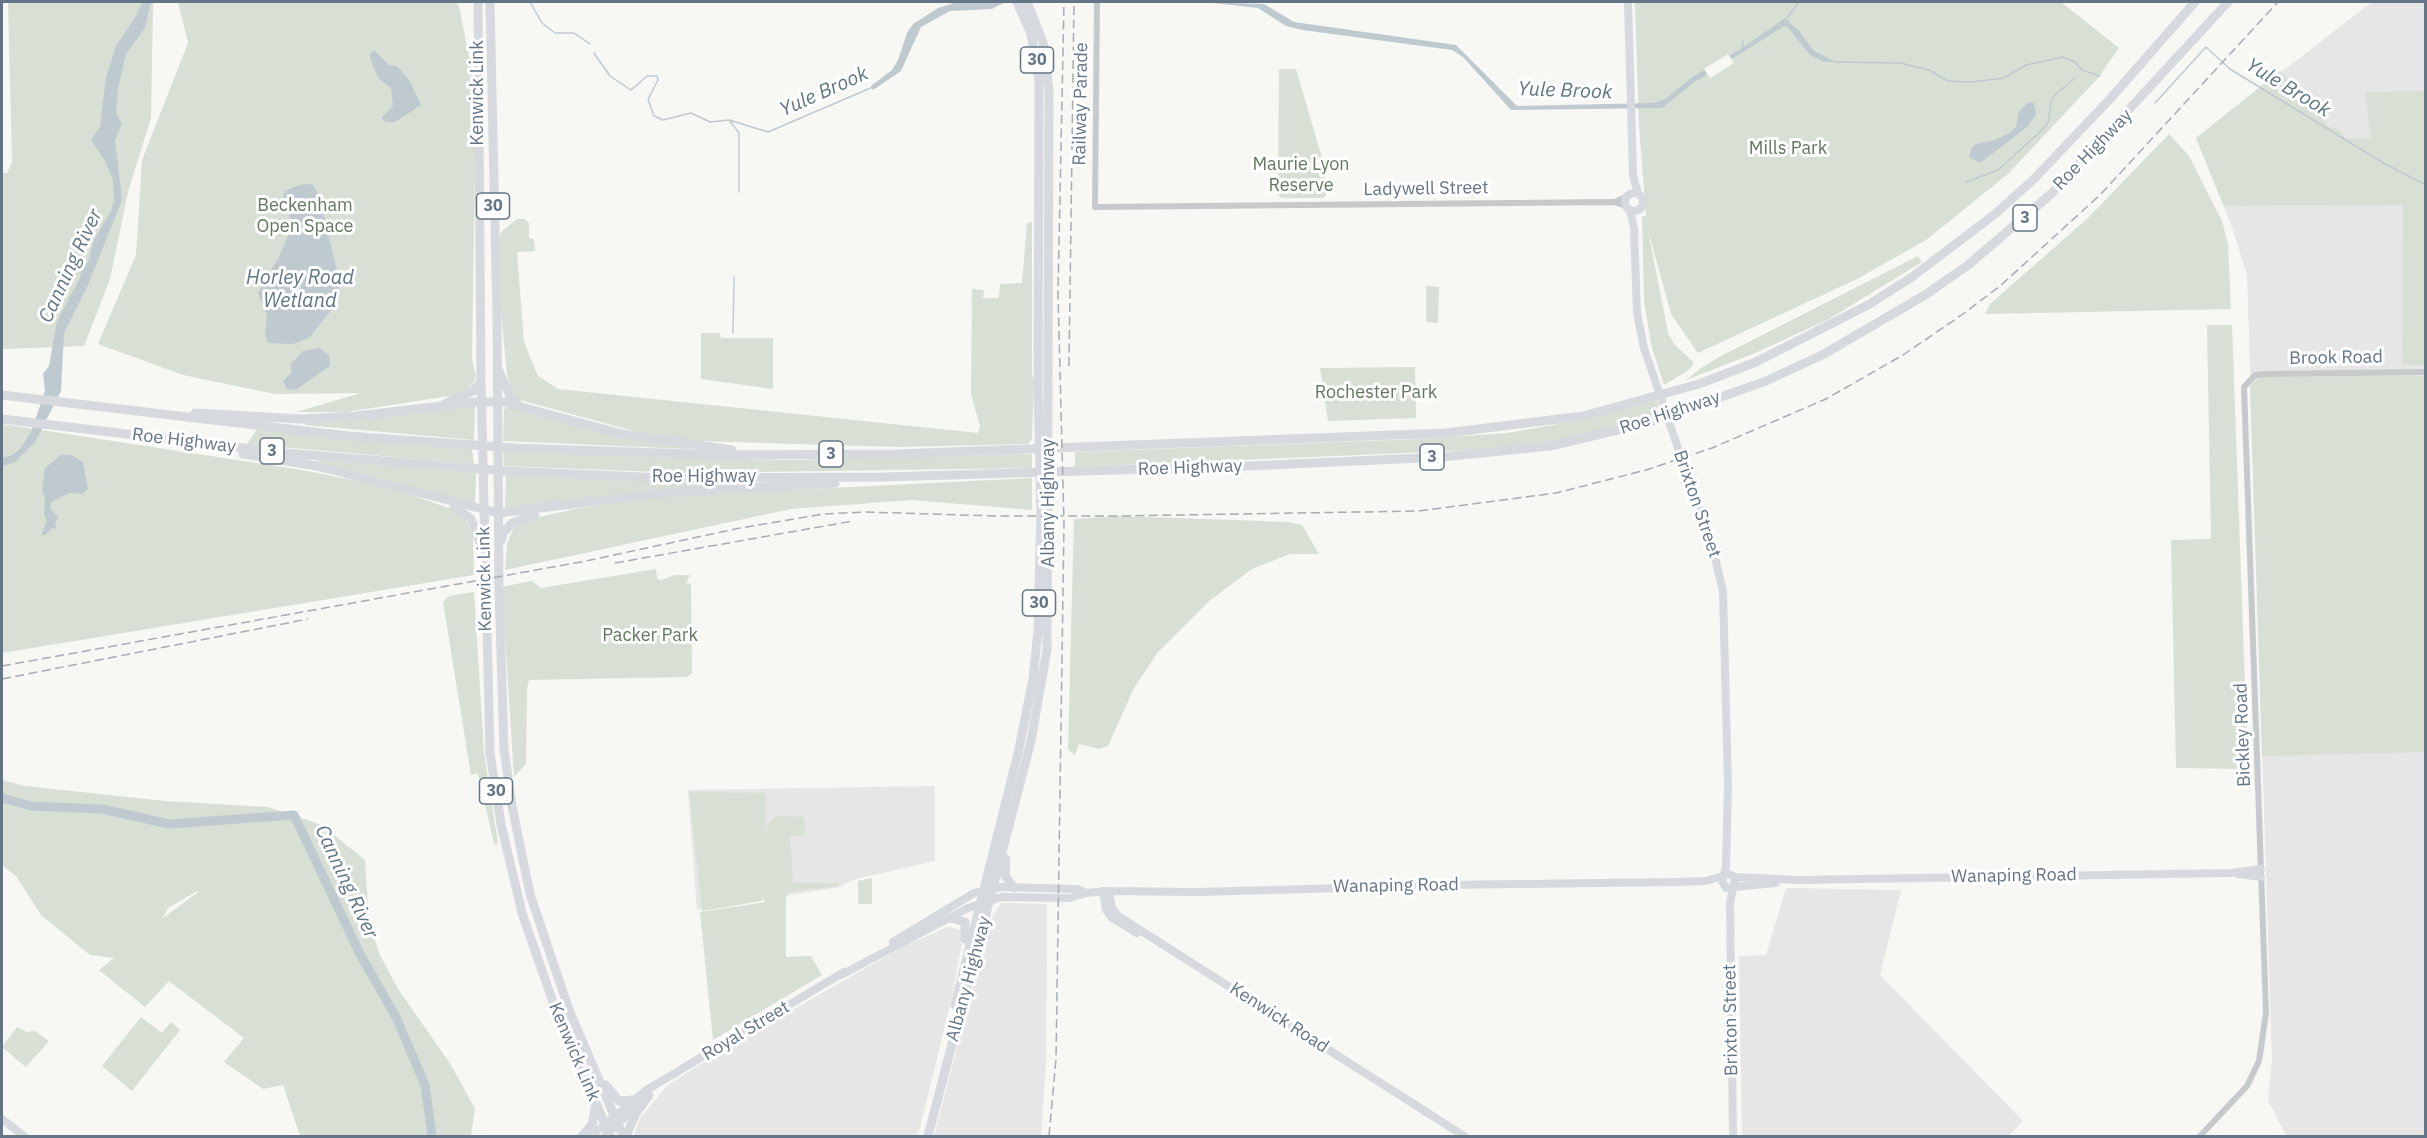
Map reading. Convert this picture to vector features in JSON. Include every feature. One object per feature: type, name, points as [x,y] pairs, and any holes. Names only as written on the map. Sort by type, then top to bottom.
[{"type":"highway","name":"Kenwick Link","points":[[478,2],[481,382],[490,753],[510,867],[553,1002],[607,1132]]},
{"type":"highway","name":"Kenwick Link","points":[[490,2],[498,369],[498,572],[504,749],[515,824],[540,924],[584,1047],[625,1137]]},
{"type":"highway","name":"Albany Highway","points":[[1017,2],[1031,34],[1040,80],[1038,388],[1045,432]]},
{"type":"highway","name":"Albany Highway","points":[[928,1137],[1007,834],[1037,714],[1045,670],[1048,630],[1045,432],[1049,82],[1041,36],[1027,2]]},
{"type":"highway","name":"Roe Highway","points":[[2,395],[348,436],[503,447],[766,455],[909,453],[1446,433],[1583,416],[1700,384],[1756,362],[1868,305],[1953,248],[2034,179],[2110,99],[2195,2]]},
{"type":"highway","name":"Roe Highway","points":[[2,419],[296,454],[506,471],[665,478],[885,477],[1339,462],[1442,457],[1550,446],[1648,423],[1766,381],[1853,339],[1899,312],[1967,266],[2051,194],[2228,2]]},
{"type":"highway","points":[[498,369],[510,396],[518,404]]},
{"type":"highway","points":[[441,406],[473,391],[481,382]]},
{"type":"highway","points":[[147,412],[301,419],[498,402],[518,404],[622,434],[766,455]]},
{"type":"highway","points":[[147,437],[317,466],[484,512],[498,513],[663,493],[836,483],[885,477]]},
{"type":"highway","points":[[421,495],[468,515],[478,532],[485,570]]},
{"type":"highway","points":[[498,549],[503,533],[518,520],[578,505]]},
{"type":"highway","name":"Albany Highway","points":[[923,1137],[979,903],[1019,749],[1033,679],[1045,527]]},
{"type":"highway","points":[[1007,834],[1010,843],[1004,874],[1006,881],[1014,888]]},
{"type":"highway","points":[[950,918],[962,919],[967,928],[959,970],[961,983]]},
{"type":"highway","points":[[584,1047],[598,1065],[612,1094],[619,1101],[632,1100]]},
{"type":"highway","points":[[625,1137],[636,1113],[651,1092]]},
{"type":"highway","points":[[582,1137],[592,1125],[596,1104]]},
{"type":"main road","name":"Brixton Street","points":[[1630,2],[1633,175],[1629,204],[1634,228],[1637,313],[1651,370],[1720,573],[1725,604],[1728,785],[1735,876],[1729,887]]},
{"type":"main road","name":"Brixton Street","points":[[1629,204],[1643,202],[1638,194],[1633,175]]},
{"type":"main road","points":[[1629,204],[1638,194]]},
{"type":"main road","name":"Brixton Street","points":[[1728,785],[1724,876],[1729,887],[1730,904],[1733,1137]]},
{"type":"main road","name":"Wanaping Road","points":[[990,899],[1077,897],[1086,893],[1106,891],[1197,892],[1706,881],[1724,876],[1798,880],[2261,873]]},
{"type":"main road","name":"Wanaping Road","points":[[1706,881],[1729,887],[1798,880]]},
{"type":"main road","points":[[1031,888],[1041,898],[1048,889]]},
{"type":"main road","name":"Wanaping Road","points":[[982,891],[1031,888],[1077,889],[1086,893]]},
{"type":"main road","name":"Royal Street","points":[[616,1119],[651,1092],[957,902],[982,891]]},
{"type":"main road","name":"Kenwick Road","points":[[1106,891],[1106,910],[1114,920],[1455,1137]]},
{"type":"main road","name":"Kenwick Road","points":[[1106,891],[1112,908],[1118,916],[1464,1137]]},
{"type":"main road","name":"Royal Street","points":[[841,975],[990,899]]},
{"type":"main road","name":"Royal Street","points":[[591,1137],[607,1132],[632,1100],[651,1092]]},
{"type":"main road","points":[[2,1119],[24,1137]]},
{"type":"street","name":"Railway Parade","points":[[1095,207],[1097,2]]},
{"type":"street","name":"Ladywell Street","points":[[1095,207],[1614,202],[1629,204]]},
{"type":"street","name":"Brook Road","points":[[2248,380],[2255,375],[2266,374],[2426,372]]},
{"type":"street","name":"Bickley Road","points":[[2200,1137],[2247,1086],[2259,1061],[2266,1013],[2259,758],[2243,396],[2248,380]]},
{"type":"shaded area","points":[[2372,2],[2425,2],[2425,1136],[2286,1136],[2268,1100],[2272,1061],[2247,275],[2233,230],[2196,138]]},
{"type":"shaded area","points":[[935,786],[935,861],[852,880],[840,887],[697,910],[688,790]]},
{"type":"shaded area","points":[[1786,888],[1901,890],[1880,975],[2023,1121],[2009,1136],[1742,1136],[1739,956],[1766,955]]},
{"type":"shaded area","points":[[1002,903],[1047,904],[1046,1063],[1041,1136],[934,1136],[980,957],[993,915]]},
{"type":"shaded area","points":[[948,927],[962,930],[963,938],[951,1001],[918,1136],[634,1136],[640,1118],[668,1085],[726,1048],[906,945]]},
{"type":"green space","points":[[8,2],[153,2],[151,118],[128,192],[110,279],[84,346],[2,349],[2,173],[7,173],[12,162]]},
{"type":"green space","name":"Beckenham Open Space","points":[[178,2],[455,2],[459,6],[476,93],[472,358],[476,377],[467,389],[456,395],[346,412],[296,412],[361,393],[275,394],[183,375],[98,344],[136,255],[142,160],[188,43]]},
{"type":"green space","name":"Mills Park","points":[[1635,2],[2061,2],[2119,48],[2098,78],[2009,173],[1926,240],[1857,279],[1698,353],[1671,314],[1648,230],[1668,333],[1674,344],[1694,363],[1689,370],[1664,385],[1652,348],[1644,302],[1642,216],[1646,216],[1639,125]]},
{"type":"green space","name":"Maurie Lyon Reserve","points":[[1279,69],[1296,69],[1324,165],[1326,195],[1323,198],[1282,198],[1278,195]]},
{"type":"green space","points":[[2280,71],[2328,126],[2339,130],[2345,138],[2370,139],[2366,92],[2425,91],[2425,365],[2402,365],[2403,205],[2224,206],[2196,138]]},
{"type":"green space","points":[[2169,134],[2189,156],[2222,221],[2228,244],[2231,309],[1985,314],[1990,304],[2088,218]]},
{"type":"green space","points":[[517,219],[525,219],[529,223],[529,238],[534,239],[535,251],[517,252],[524,342],[538,376],[558,389],[978,433],[980,426],[971,394],[972,289],[984,290],[983,298],[999,298],[1000,284],[1022,283],[1027,223],[1032,222],[1032,374],[1034,381],[1032,439],[1028,444],[899,447],[695,441],[641,433],[520,400],[514,397],[507,375],[500,301],[499,238],[502,231]]},
{"type":"green space","points":[[1918,256],[1922,262],[1829,319],[1753,354],[1686,380],[1721,356]]},
{"type":"green space","points":[[1426,286],[1439,287],[1438,323],[1426,322]]},
{"type":"green space","points":[[2207,325],[2232,325],[2248,769],[2176,768],[2171,540],[2211,539]]},
{"type":"green space","points":[[701,333],[720,333],[721,338],[773,338],[773,389],[701,379]]},
{"type":"green space","name":"Rochester Park","points":[[1415,367],[1416,418],[1328,421],[1320,368]]},
{"type":"green space","points":[[2425,376],[2425,752],[2262,756],[2250,386],[2260,377]]},
{"type":"green space","points":[[1657,400],[1662,416],[1559,440],[1476,450],[1075,467],[1075,452],[1420,439],[1507,433],[1581,420]]},
{"type":"green space","points":[[475,405],[474,440],[305,425],[306,420]]},
{"type":"green space","points":[[508,407],[689,447],[689,449],[503,441],[504,409]]},
{"type":"green space","points":[[2,424],[302,470],[388,487],[452,509],[466,521],[473,535],[474,575],[2,653]]},
{"type":"green space","points":[[257,429],[472,449],[474,464],[247,444]]},
{"type":"green space","points":[[503,449],[676,458],[793,460],[1032,454],[1032,468],[685,473],[504,466]]},
{"type":"green space","points":[[318,460],[476,473],[475,504],[317,463]]},
{"type":"green space","points":[[506,475],[746,484],[746,486],[505,510]]},
{"type":"green space","points":[[1032,478],[1032,510],[912,500],[791,509],[505,570],[507,544],[514,527],[526,520],[575,509],[650,497]]},
{"type":"green space","points":[[1119,516],[1288,522],[1302,525],[1319,554],[1290,554],[1252,569],[1209,601],[1158,652],[1134,688],[1108,746],[1099,749],[1079,744],[1075,755],[1068,750],[1074,519]]},
{"type":"green space","name":"Packer Park","points":[[656,569],[657,578],[661,580],[675,575],[690,575],[686,583],[691,584],[692,673],[687,677],[529,680],[526,764],[514,777],[502,589],[505,586],[532,581],[541,588]]},
{"type":"green space","points":[[474,592],[484,752],[498,844],[494,844],[478,773],[471,775],[443,602],[449,596]]},
{"type":"green space","points":[[2,780],[25,786],[165,801],[268,807],[319,824],[365,860],[369,922],[380,955],[398,989],[451,1065],[475,1109],[471,1136],[300,1136],[283,1085],[263,1089],[224,1062],[244,1038],[169,981],[145,1007],[99,970],[114,958],[90,955],[41,915],[16,876],[2,865]],"holes":[[[198,892],[162,919],[168,908]]]},
{"type":"green space","points":[[689,792],[766,793],[765,836],[767,825],[776,816],[804,817],[805,835],[790,836],[793,883],[838,883],[839,886],[788,892],[786,899],[786,957],[811,956],[822,975],[713,1040],[700,912],[766,902],[763,895],[762,901],[702,911]]},
{"type":"green space","points":[[872,878],[872,904],[858,904],[858,881]]},
{"type":"green space","points":[[141,1017],[162,1033],[171,1022],[180,1030],[132,1091],[102,1066]]},
{"type":"green space","points":[[17,1027],[27,1032],[35,1031],[49,1041],[26,1067],[2,1047]]},
{"type":"water","name":"Canning River","points":[[142,2],[151,2],[145,28],[126,54],[118,89],[116,113],[122,124],[115,140],[122,200],[88,285],[64,333],[61,391],[35,442],[15,462],[2,466],[2,458],[20,449],[31,432],[45,391],[43,374],[49,366],[57,321],[80,278],[82,267],[88,262],[94,240],[111,211],[114,200],[113,180],[105,161],[91,140],[100,127],[106,77],[116,46],[136,16]]},
{"type":"water","name":"Yule Brook","points":[[957,2],[1005,2],[992,9],[950,11],[921,27],[901,71],[873,90],[871,86],[892,70],[913,24],[938,8]]},
{"type":"water","points":[[1205,2],[1264,4],[1294,22],[1456,45],[1517,106],[1653,103],[1664,100],[1694,76],[1742,48],[1785,18],[1799,31],[1814,51],[1836,62],[1825,62],[1810,55],[1786,25],[1693,83],[1662,108],[1511,110],[1463,57],[1452,50],[1302,30],[1286,26],[1258,8]]},
{"type":"water","points":[[374,50],[389,65],[397,66],[409,80],[421,105],[395,122],[386,122],[381,118],[393,106],[391,88],[379,79],[372,64],[370,54]]},
{"type":"water","points":[[2029,102],[2034,103],[2036,115],[2027,127],[1980,163],[1969,157],[1972,147],[1976,144],[1995,140],[2016,127],[2019,111]]},
{"type":"water","name":"Horley Road Wetland","points":[[312,184],[319,195],[340,283],[332,309],[309,338],[293,344],[268,343],[265,336],[267,315],[258,293],[279,257],[290,231],[290,218],[282,199],[285,191],[300,185]]},
{"type":"water","points":[[319,348],[329,355],[330,366],[297,389],[288,390],[283,381],[291,373],[291,364],[303,351]]},
{"type":"water","points":[[61,455],[71,455],[83,462],[88,489],[82,494],[70,493],[51,502],[50,509],[58,517],[55,523],[57,529],[52,528],[45,535],[41,535],[47,521],[44,515],[45,497],[42,492],[45,468]]},
{"type":"pier","points":[[1728,54],[1734,63],[1710,78],[1704,69]]},
{"type":"waterway","name":"Yule Brook","points":[[530,2],[542,23],[555,33],[574,33],[590,44]]},
{"type":"waterway","points":[[1787,18],[1799,2]]},
{"type":"waterway","points":[[1742,49],[1743,41]]},
{"type":"waterway","name":"Yule Brook","points":[[2155,103],[2206,47],[2230,69],[2385,164],[2426,185]]},
{"type":"waterway","name":"Yule Brook","points":[[594,53],[610,76],[631,90],[647,76],[657,76],[658,80],[648,99],[654,116],[663,120],[691,113],[710,122],[729,120],[768,132],[873,87]]},
{"type":"waterway","name":"Yule Brook","points":[[1836,62],[1900,63],[1929,70],[1948,81],[1971,82],[2004,78],[2026,65],[2063,57],[2075,62],[2082,70],[2100,76]]},
{"type":"waterway","points":[[1966,182],[1998,170],[2039,133],[2048,123],[2051,102],[2055,95],[2075,78]]},
{"type":"waterway","points":[[730,121],[739,133],[739,192]]},
{"type":"waterway","points":[[733,333],[734,277]]},
{"type":"waterway","name":"Canning River","points":[[2,798],[31,806],[102,809],[169,824],[294,815],[361,956],[396,1017],[425,1085],[432,1136]]},
{"type":"railway","points":[[1049,1136],[1056,1059],[1064,524],[1058,293],[1064,2]]},
{"type":"railway","points":[[1069,366],[1074,2]]},
{"type":"railway","points":[[2,666],[586,561],[740,528],[824,514],[865,512],[996,516],[1119,516],[1418,511],[1556,493],[1646,470],[1712,448],[1826,399],[1903,355],[1963,314],[2000,286],[2100,195],[2278,2]]},
{"type":"railway","points":[[615,563],[853,521]]},
{"type":"railway","points":[[2,679],[308,619]]}]
